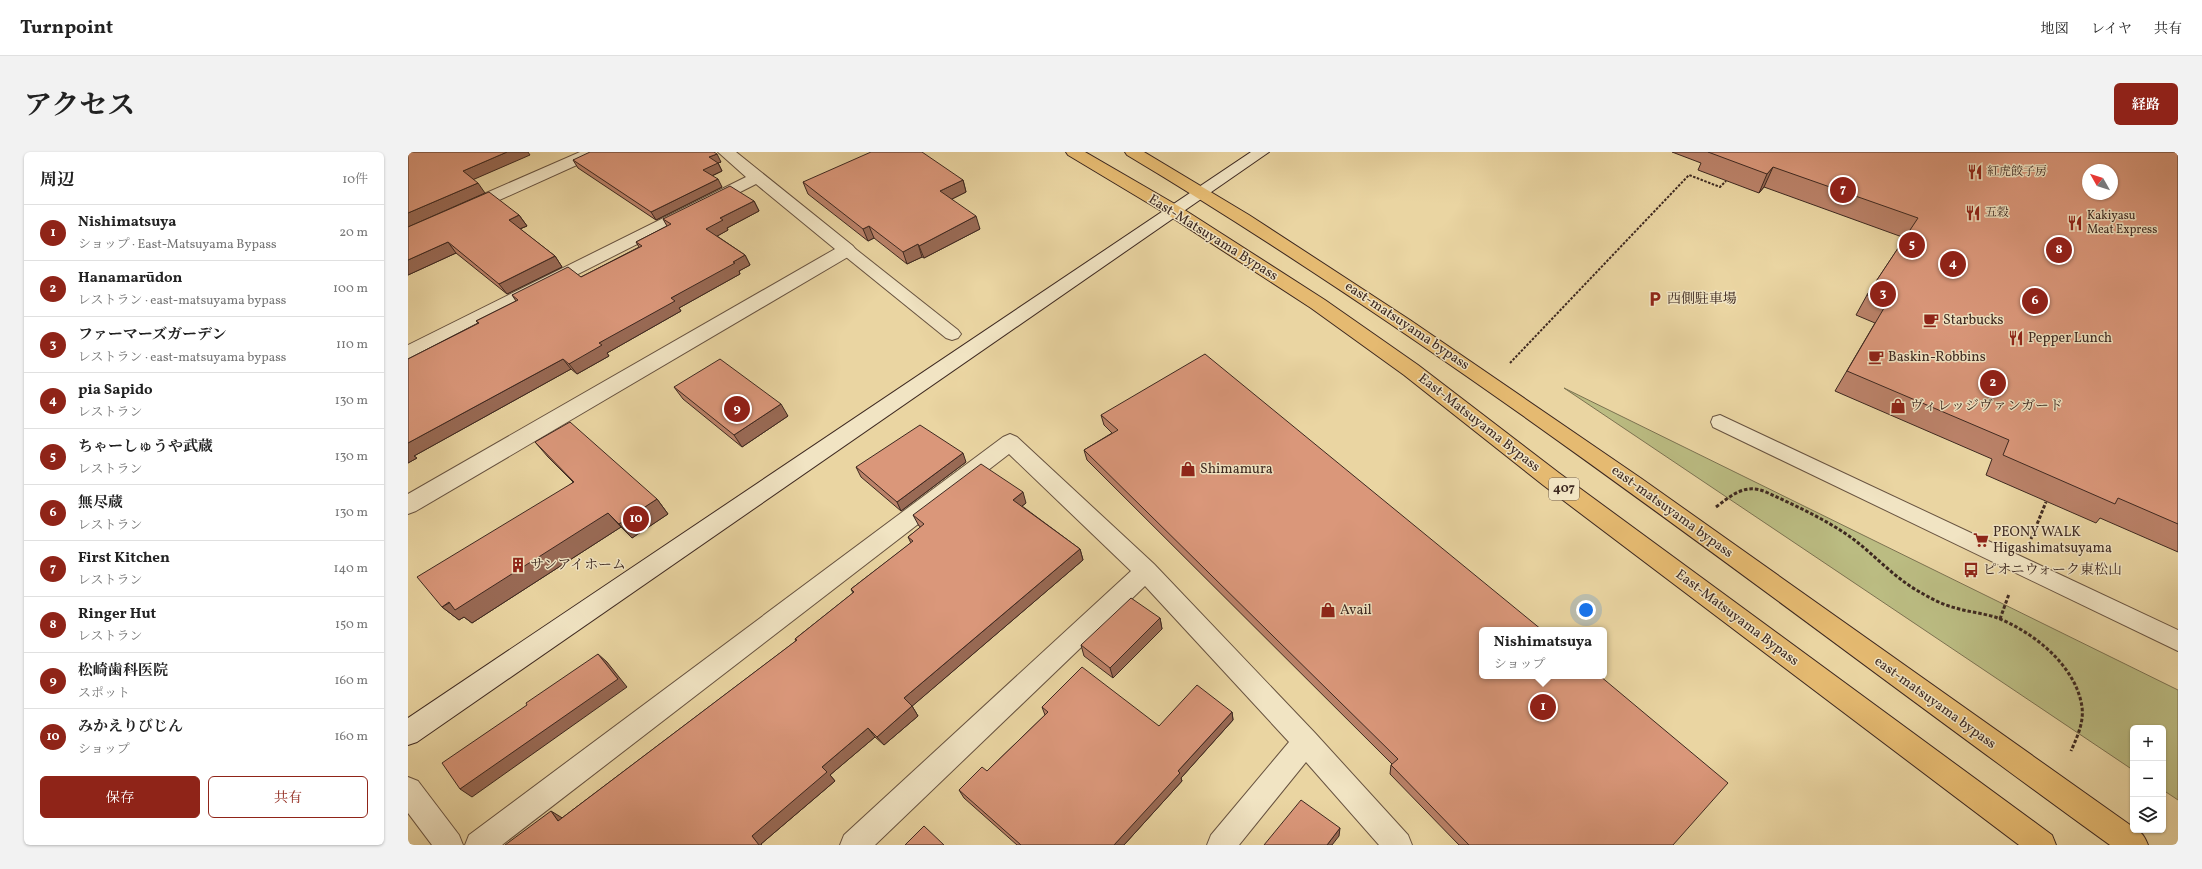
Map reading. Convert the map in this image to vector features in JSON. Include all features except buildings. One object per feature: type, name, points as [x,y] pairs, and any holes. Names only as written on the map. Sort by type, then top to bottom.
[{"type":"highway","name":"East-Matsuyama Bypass","points":[[1074,152],[1174,211],[1318,304],[1411,370],[1551,479],[2042,845]]},
{"type":"highway","points":[[1132,152],[1202,192]]},
{"type":"highway","name":"east-matsuyama bypass","points":[[1202,192],[1413,328],[1670,509],[1826,624],[2134,845]]},
{"type":"street","points":[[451,216],[593,152]]},
{"type":"street","points":[[408,505],[847,250],[726,152]]},
{"type":"street","points":[[408,733],[1261,152]]},
{"type":"street","points":[[408,353],[758,177]]},
{"type":"street","points":[[479,845],[1010,442],[1146,571],[1306,742],[1398,845]]},
{"type":"street","points":[[854,845],[1146,571]]},
{"type":"street","points":[[1221,845],[1306,742]]},
{"type":"street","points":[[408,790],[449,845]]},
{"type":"lane","points":[[847,250],[952,334]]},
{"type":"lane","points":[[1720,422],[2178,641]]},
{"type":"path","points":[[1509,365],[1689,175],[1720,187],[1726,181]]},
{"type":"path","points":[[1715,508],[1742,488],[1754,488],[1767,493],[1841,530],[1903,581],[1920,592],[1950,606],[1987,614],[2000,619],[2040,644],[2070,673],[2080,695],[2083,721],[2078,740],[2071,751]]},
{"type":"green space","points":[[1564,388],[2178,690],[2178,800],[2166,792],[2166,725],[2130,725],[2130,768]]},
{"type":"place","name":"紅虎餃子房","points":[[1975,172]]},
{"type":"place","name":"First Kitchen","points":[[1843,190]]},
{"type":"place","name":"五穀","points":[[1973,213]]},
{"type":"place","name":"Kakiyasu Meat Express","points":[[2075,223]]},
{"type":"place","name":"ちゃーしゅうや武蔵","points":[[1912,245]]},
{"type":"place","name":"Ringer Hut","points":[[2059,250]]},
{"type":"place","name":"pia Sapido","points":[[1953,264]]},
{"type":"place","name":"ファーマーズガーデン","points":[[1883,294]]},
{"type":"place","name":"西側駐車場","points":[[1655,299]]},
{"type":"place","name":"無尽蔵","points":[[2035,301]]},
{"type":"place","name":"Starbucks","points":[[1931,320]]},
{"type":"place","name":"Pepper Lunch","points":[[2016,338]]},
{"type":"place","name":"Baskin-Robbins","points":[[1876,357]]},
{"type":"place","name":"Hanamarūdon","points":[[1993,383]]},
{"type":"place","name":"ヴィレッジヴァンガード","points":[[1898,406]]},
{"type":"place","name":"松崎歯科医院","points":[[737,409]]},
{"type":"place","name":"Shimamura","points":[[1188,469]]},
{"type":"place","name":"みかえりびじん","points":[[636,519]]},
{"type":"place","name":"PEONY WALK Higashimatsuyama","points":[[1981,540]]},
{"type":"place","name":"サンアイホーム","points":[[518,565]]},
{"type":"place","name":"ピオニウォーク東松山","points":[[1971,570]]},
{"type":"place","name":"Avail","points":[[1328,610]]},
{"type":"place","name":"Nishimatsuya","points":[[1543,707]]}]
